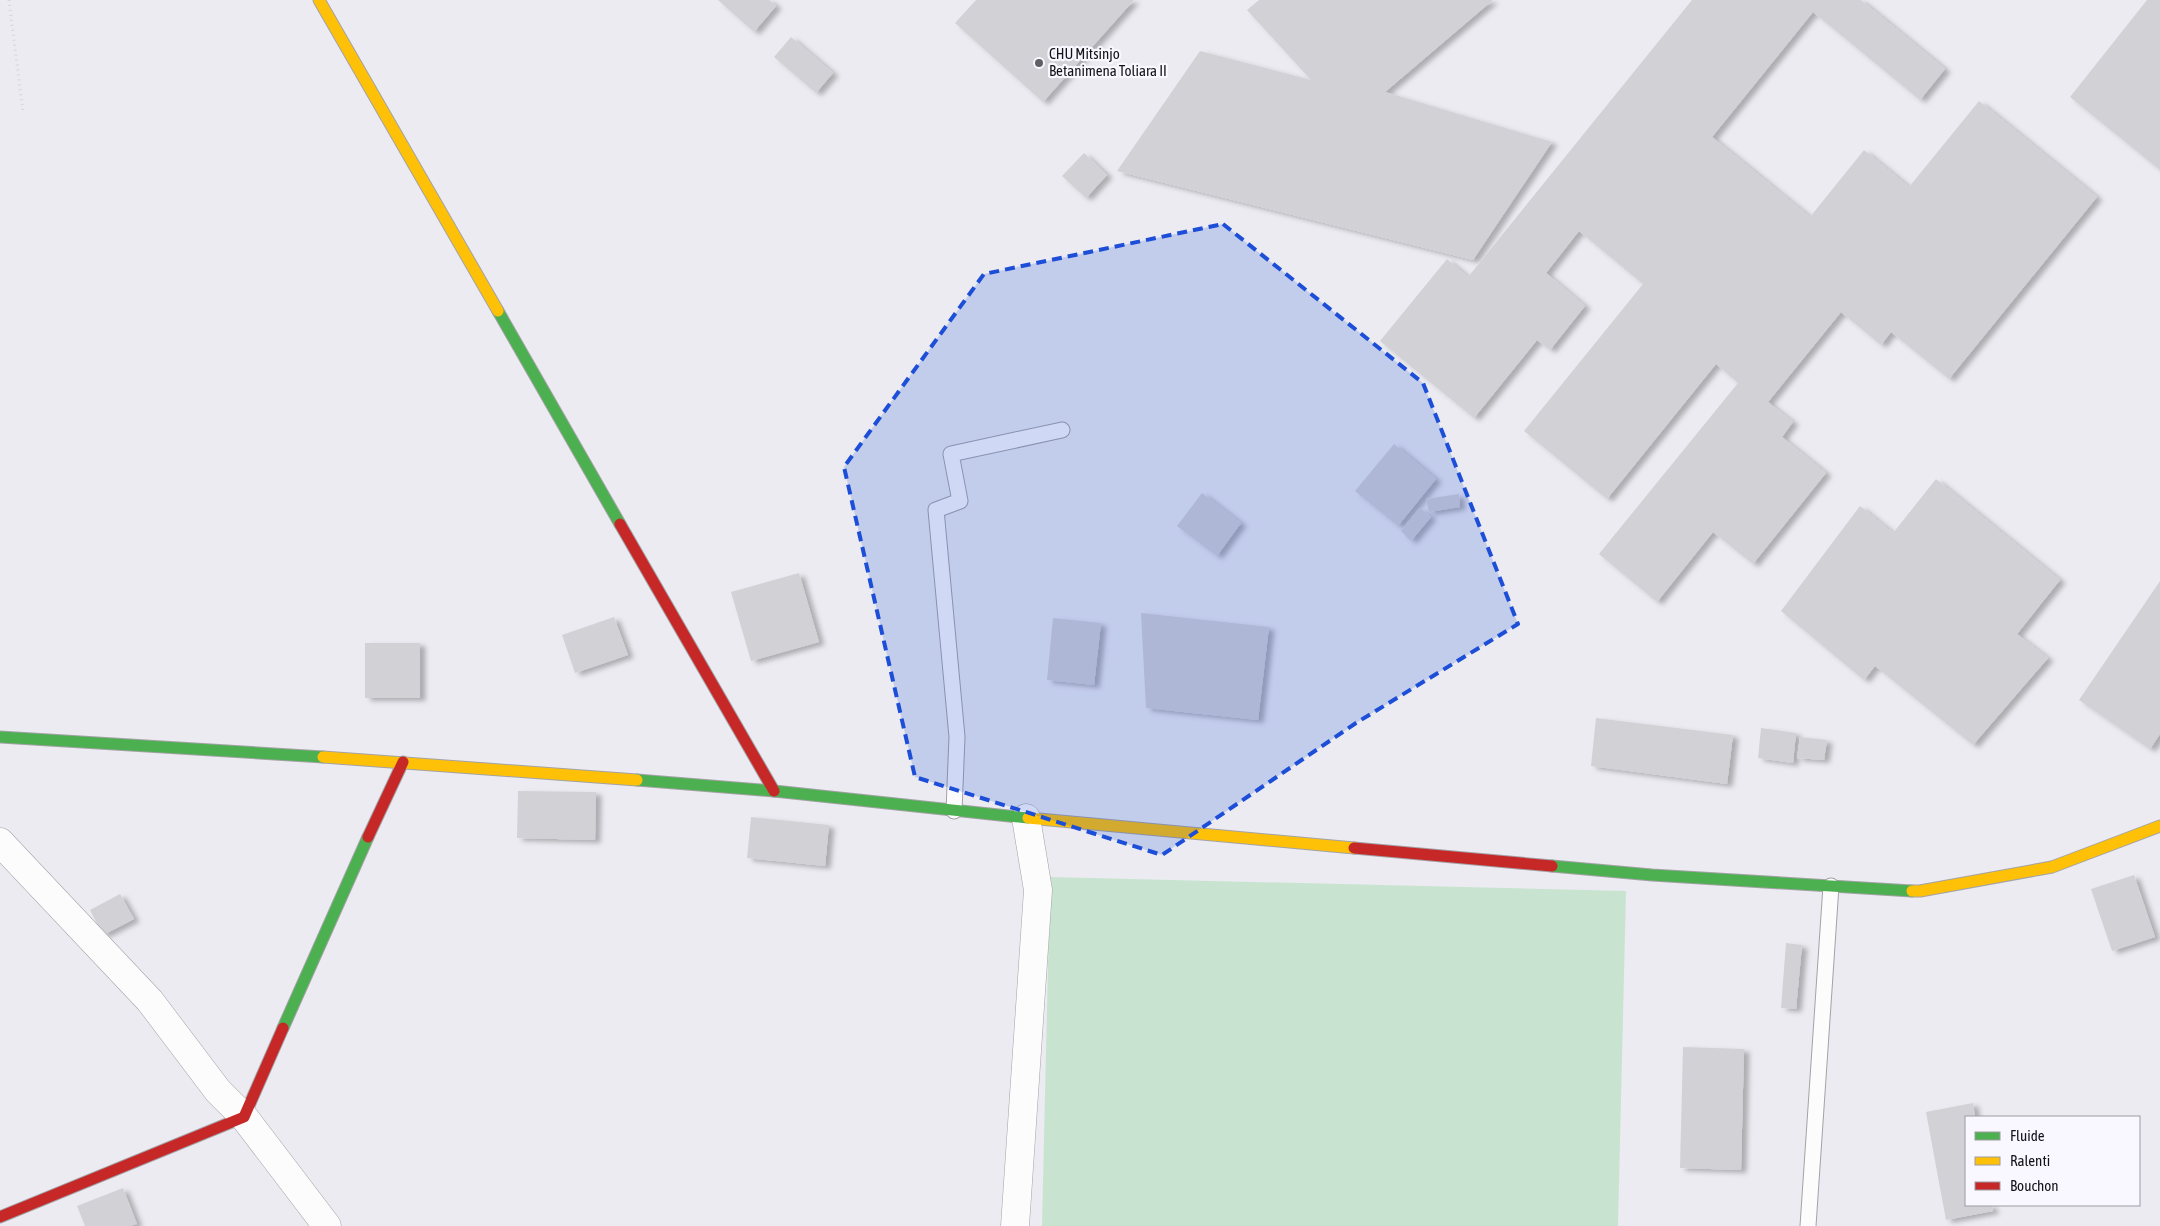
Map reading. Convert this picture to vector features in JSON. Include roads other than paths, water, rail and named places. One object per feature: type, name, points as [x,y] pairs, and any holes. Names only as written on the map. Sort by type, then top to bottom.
[{"type":"street","points":[[320,0],[774,791]]},
{"type":"street","points":[[0,737],[403,762],[774,791],[1026,818],[1652,875],[1920,891],[2052,867],[2160,826]]},
{"type":"street","points":[[0,1218],[244,1117],[337,903],[403,762]]},
{"type":"street","points":[[1015,1226],[1038,890],[1026,818]]},
{"type":"street","points":[[0,842],[150,1001],[218,1091],[244,1117],[327,1226]]},
{"type":"lane","points":[[954,811],[957,737],[936,510],[960,500],[950,454],[1062,430]]},
{"type":"lane","points":[[1808,1226],[1831,886]]},
{"type":"place","name":"CHU Mitsinjo Betanimena Toliara II","points":[[1039,63]]}]
